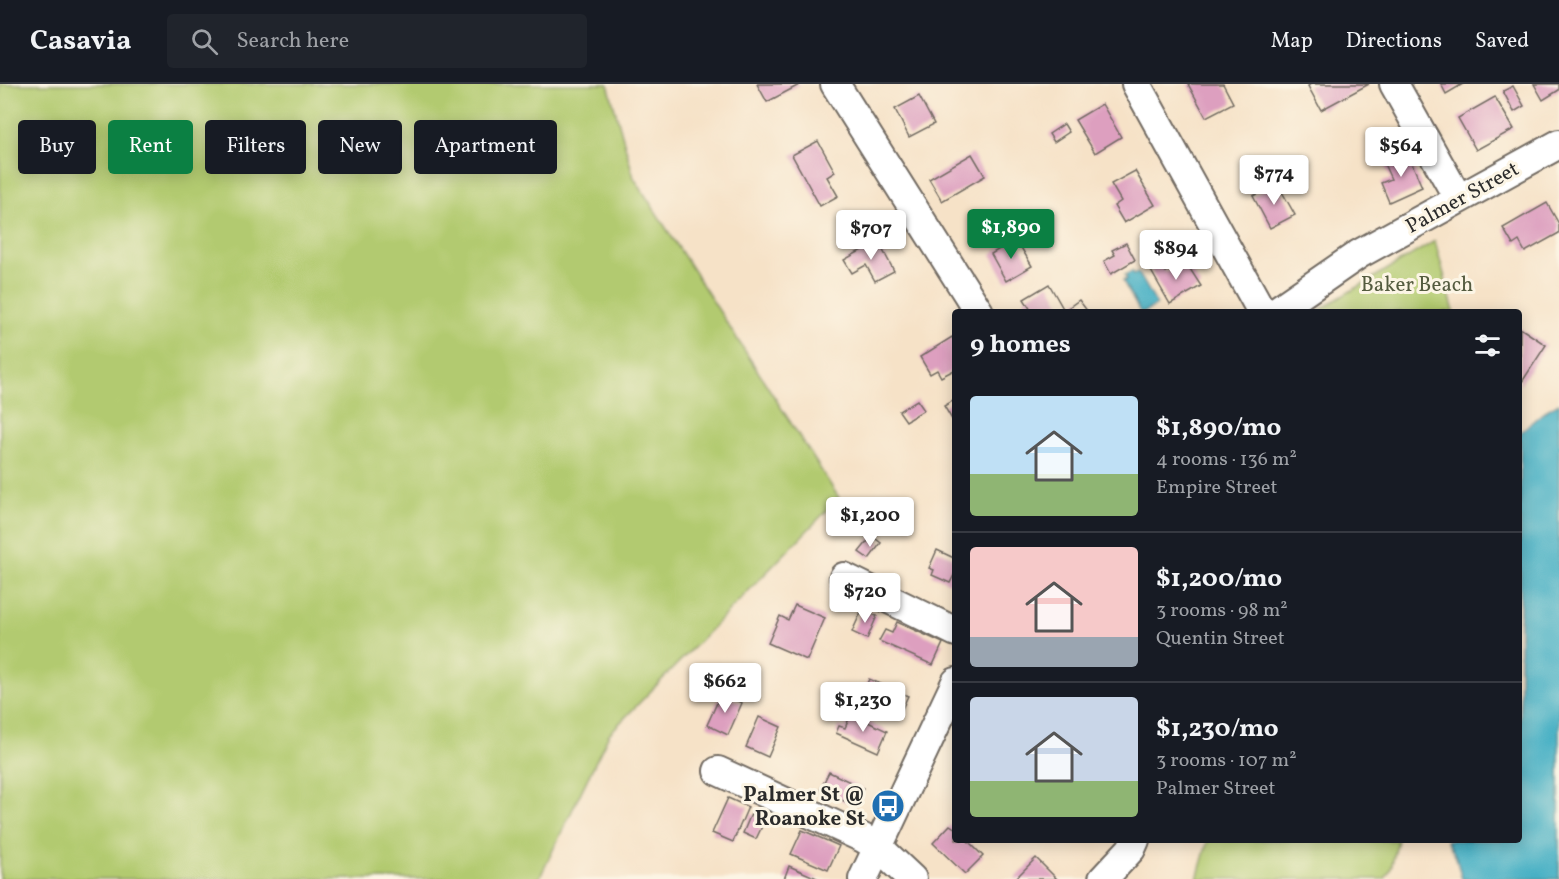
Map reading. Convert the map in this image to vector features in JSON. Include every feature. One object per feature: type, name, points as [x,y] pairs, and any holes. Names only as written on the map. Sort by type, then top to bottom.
[{"type":"street","points":[[835,84],[977,309]]},
{"type":"street","points":[[1136,84],[1260,309]]},
{"type":"street","points":[[1395,84],[1458,198]]},
{"type":"street","name":"Palmer Street","points":[[1279,309],[1359,254],[1559,144]]},
{"type":"street","points":[[844,577],[952,630]]},
{"type":"street","points":[[863,879],[952,691]]},
{"type":"street","points":[[718,771],[863,838],[878,848],[912,879]]},
{"type":"street","points":[[1103,879],[1131,849],[1134,843]]},
{"type":"green space","points":[[0,84],[608,84],[634,178],[839,498],[609,734],[539,879],[0,879]]},
{"type":"green space","name":"Baker Beach","points":[[1435,241],[1453,309],[1322,309]]},
{"type":"green space","points":[[1207,843],[1397,843],[1391,868],[1385,879],[1197,879]]},
{"type":"water","points":[[1132,271],[1134,274],[1138,272],[1157,305],[1150,309],[1138,309],[1123,281],[1127,279],[1125,275]]},
{"type":"water","points":[[1559,403],[1559,879],[1462,879],[1456,857],[1449,843],[1522,843],[1522,430],[1545,411]]},
{"type":"building","points":[[757,84],[801,84],[767,102]]},
{"type":"building","points":[[1188,84],[1223,84],[1233,103],[1206,117]]},
{"type":"building","points":[[1311,84],[1369,84],[1321,110],[1308,86]]},
{"type":"building","points":[[1441,84],[1463,84],[1446,94]]},
{"type":"building","points":[[1534,84],[1559,84],[1559,90],[1543,100]]},
{"type":"building","points":[[1513,86],[1524,106],[1514,112],[1503,91]]},
{"type":"building","points":[[919,96],[934,124],[909,137],[895,109]]},
{"type":"building","points":[[1495,97],[1514,129],[1476,150],[1458,118]]},
{"type":"building","points":[[1102,104],[1121,137],[1095,153],[1075,120]]},
{"type":"building","points":[[1064,124],[1069,132],[1054,142],[1049,134]]},
{"type":"building","points":[[818,141],[835,172],[827,177],[838,196],[820,206],[792,155]]},
{"type":"building","points":[[972,154],[985,176],[942,201],[929,179]]},
{"type":"building","points":[[1408,154],[1422,187],[1389,202],[1381,183],[1391,179],[1384,164]]},
{"type":"building","points":[[1135,171],[1155,205],[1124,223],[1114,206],[1121,201],[1111,184]]},
{"type":"building","points":[[1277,183],[1295,215],[1270,228],[1253,196]]},
{"type":"building","points":[[1547,203],[1559,224],[1559,233],[1525,252],[1519,241],[1513,245],[1503,228]]},
{"type":"building","points":[[1016,239],[1032,266],[1006,281],[991,254]]},
{"type":"building","points":[[878,241],[894,271],[875,281],[866,265],[852,273],[844,260]]},
{"type":"building","points":[[1126,243],[1135,260],[1111,274],[1104,261],[1115,255],[1112,250]]},
{"type":"building","points":[[1185,261],[1201,286],[1170,304],[1150,269],[1160,263],[1166,272]]},
{"type":"building","points":[[1049,284],[1063,309],[1030,309],[1024,299]]},
{"type":"building","points":[[1079,300],[1086,309],[1069,309]]},
{"type":"building","points":[[1522,329],[1546,345],[1522,382]]},
{"type":"building","points":[[952,337],[952,371],[941,377],[937,370],[930,374],[920,357]]},
{"type":"building","points":[[917,400],[924,410],[906,421],[899,411]]},
{"type":"building","points":[[952,401],[952,419],[944,406]]},
{"type":"building","points":[[872,536],[881,543],[869,559],[859,552]]},
{"type":"building","points":[[937,550],[952,557],[950,583],[932,575],[934,570],[929,568]]},
{"type":"building","points":[[795,605],[825,618],[807,660],[768,643],[780,616],[788,620]]},
{"type":"building","points":[[862,610],[877,616],[867,639],[852,632]]},
{"type":"building","points":[[897,622],[943,643],[933,665],[879,641],[885,630],[892,633]]},
{"type":"building","points":[[869,679],[908,696],[900,713],[862,695]]},
{"type":"building","points":[[721,694],[742,703],[728,735],[707,725]]},
{"type":"building","points":[[851,714],[887,731],[878,752],[836,733],[839,726],[845,728]]},
{"type":"building","points":[[759,717],[781,727],[768,757],[746,747]]},
{"type":"building","points":[[829,772],[863,788],[855,806],[820,790]]},
{"type":"building","points":[[728,798],[748,807],[733,842],[712,833]]},
{"type":"building","points":[[751,814],[765,820],[756,839],[743,833]]},
{"type":"building","points":[[950,825],[952,826],[952,843],[970,843],[983,856],[965,874],[933,843]]},
{"type":"building","points":[[802,830],[839,846],[828,870],[791,854]]},
{"type":"building","points":[[1036,858],[1057,879],[1015,879]]},
{"type":"building","points":[[789,866],[819,879],[784,879]]},
{"type":"place","name":"Palmer St @ Roanoke St","points":[[888,806]]}]
